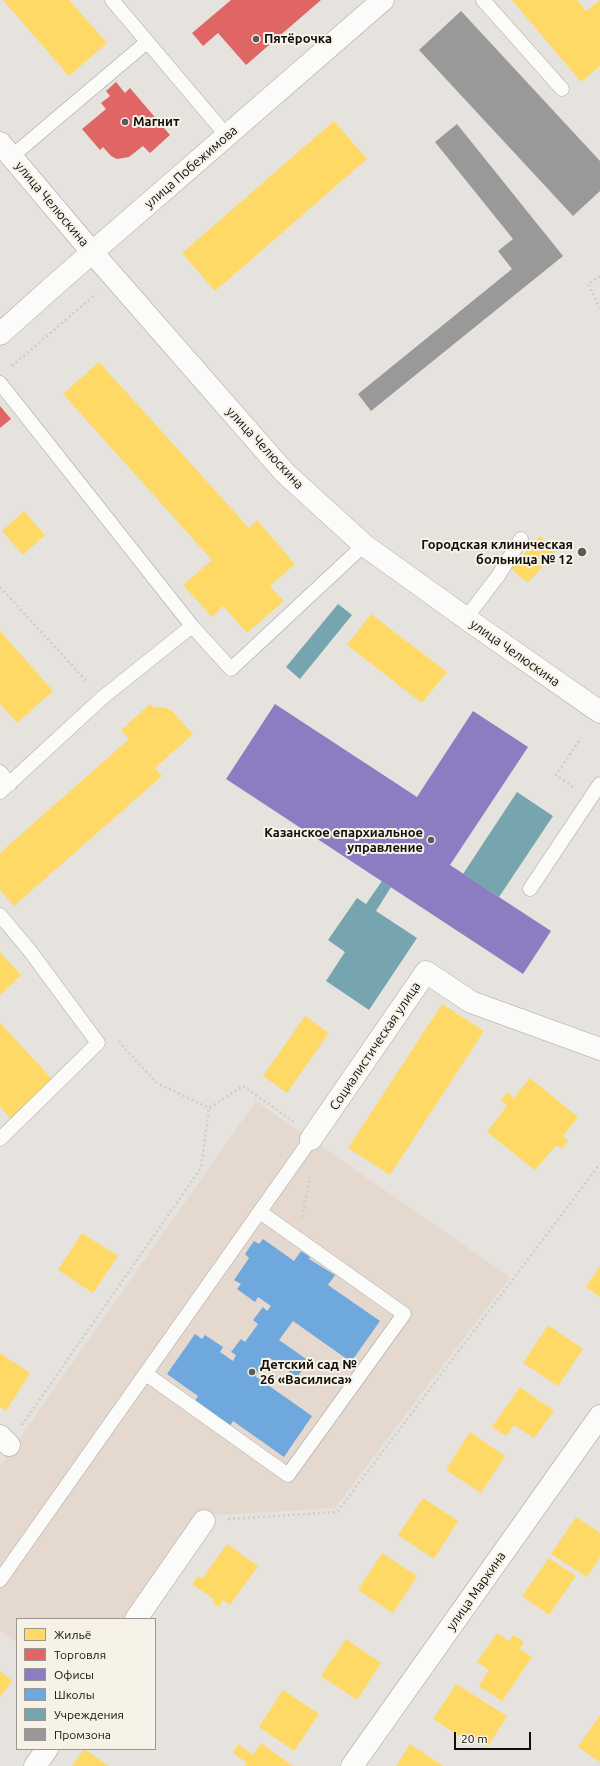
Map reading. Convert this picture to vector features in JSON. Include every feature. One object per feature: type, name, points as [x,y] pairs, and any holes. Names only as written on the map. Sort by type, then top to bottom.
[{"type":"street","name":"улица Побежимова","points":[[0,334],[92,252],[383,0]]},
{"type":"street","name":"улица Челюскина","points":[[6,150],[92,252],[284,473],[364,545],[600,712]]},
{"type":"street","name":"Социалистическая улица","points":[[313,1137],[426,972],[471,1002],[600,1050]]},
{"type":"street","name":"улица Маркина","points":[[352,1766],[600,1416]]},
{"type":"street","points":[[137,1618],[204,1521]]},
{"type":"street","points":[[35,1766],[46,1750]]},
{"type":"lane","points":[[112,0],[227,136]]},
{"type":"lane","points":[[483,0],[562,89]]},
{"type":"lane","points":[[6,150],[147,42]]},
{"type":"lane","points":[[3,377],[192,626],[231,669],[364,545]]},
{"type":"lane","points":[[466,618],[498,576],[521,539]]},
{"type":"lane","points":[[0,772],[5,788],[102,698],[192,626]]},
{"type":"lane","points":[[530,889],[600,784]]},
{"type":"lane","points":[[0,915],[30,951],[98,1043],[0,1139]]},
{"type":"lane","points":[[0,1580],[313,1137]]},
{"type":"lane","points":[[146,1374],[288,1475],[404,1314],[260,1212]]},
{"type":"path","points":[[600,276],[588,284],[600,308]]},
{"type":"path","points":[[3,377],[115,278]]},
{"type":"path","points":[[0,587],[102,698]]},
{"type":"path","points":[[581,738],[556,775],[590,799]]},
{"type":"path","points":[[98,1043],[110,1029],[126,1050],[157,1083],[208,1108]]},
{"type":"path","points":[[208,1108],[243,1086],[313,1137]]},
{"type":"path","points":[[4,1440],[201,1168],[208,1108]]},
{"type":"path","points":[[204,1521],[337,1512],[600,1164]]},
{"type":"path","points":[[297,1238],[311,1172]]},
{"type":"shaded area","name":"Детский сад № 26 «Василиса»","points":[[256,1101],[510,1277],[335,1508],[202,1516],[132,1618],[16,1618],[16,1641],[0,1630],[0,1466]]},
{"type":"building: Жильё","points":[[3,0],[69,0],[107,43],[69,76]]},
{"type":"building: Жильё","points":[[512,0],[577,0],[586,11],[600,0],[600,66],[581,82]]},
{"type":"building: Жильё","points":[[334,121],[367,159],[215,291],[182,253]]},
{"type":"building: Жильё","points":[[99,362],[249,528],[257,520],[295,564],[270,586],[284,601],[247,633],[223,606],[212,617],[183,585],[212,560],[63,394]]},
{"type":"building: Жильё","points":[[24,511],[45,535],[23,555],[2,531]]},
{"type":"building: Жильё","points":[[540,536],[556,551],[528,583],[511,569]]},
{"type":"building: Жильё","points":[[371,614],[447,672],[422,703],[347,645]]},
{"type":"building: Жильё","points":[[0,631],[53,691],[17,723],[0,704]]},
{"type":"building: Жильё","points":[[150,704],[154,708],[160,707],[170,709],[193,734],[155,768],[162,776],[14,906],[0,890],[0,853],[129,739],[121,730]]},
{"type":"building: Жильё","points":[[0,952],[21,975],[0,995]]},
{"type":"building: Жильё","points":[[442,1004],[484,1031],[390,1175],[348,1148]]},
{"type":"building: Жильё","points":[[305,1016],[329,1033],[287,1093],[263,1076]]},
{"type":"building: Жильё","points":[[0,1023],[54,1081],[12,1120],[0,1107]]},
{"type":"building: Жильё","points":[[530,1078],[578,1117],[563,1136],[568,1141],[562,1149],[556,1145],[535,1170],[487,1132],[507,1106],[501,1100],[508,1092],[514,1098]]},
{"type":"building: Жильё","points":[[82,1233],[118,1256],[93,1293],[58,1270]]},
{"type":"building: Жильё","points":[[600,1266],[600,1297],[586,1287]]},
{"type":"building: Жильё","points":[[548,1325],[583,1349],[558,1386],[523,1363]]},
{"type":"building: Жильё","points":[[0,1353],[30,1373],[6,1411],[0,1407]]},
{"type":"building: Жильё","points":[[520,1387],[554,1411],[534,1438],[514,1425],[506,1436],[492,1427]]},
{"type":"building: Жильё","points":[[470,1432],[505,1456],[481,1493],[446,1470]]},
{"type":"building: Жильё","points":[[423,1498],[458,1521],[434,1559],[398,1535]]},
{"type":"building: Жильё","points":[[576,1517],[600,1533],[600,1557],[587,1577],[551,1554]]},
{"type":"building: Жильё","points":[[227,1544],[258,1566],[230,1605],[223,1600],[219,1607],[212,1602],[215,1600],[192,1584],[198,1576],[202,1579]]},
{"type":"building: Жильё","points":[[382,1553],[417,1576],[393,1613],[358,1590]]},
{"type":"building: Жильё","points":[[549,1558],[576,1576],[549,1615],[522,1596]]},
{"type":"building: Жильё","points":[[497,1633],[509,1641],[513,1635],[524,1642],[520,1649],[532,1657],[502,1701],[479,1686],[489,1670],[477,1662]]},
{"type":"building: Жильё","points":[[346,1639],[381,1663],[357,1700],[321,1676]]},
{"type":"building: Жильё","points":[[0,1671],[12,1681],[0,1697]]},
{"type":"building: Жильё","points":[[456,1684],[507,1716],[488,1746],[471,1736],[467,1741],[433,1719]]},
{"type":"building: Жильё","points":[[283,1690],[319,1714],[294,1751],[259,1727]]},
{"type":"building: Жильё","points":[[600,1715],[600,1762],[578,1747]]},
{"type":"building: Жильё","points":[[261,1743],[293,1766],[245,1766],[247,1763],[233,1753],[238,1744],[253,1755]]},
{"type":"building: Жильё","points":[[410,1744],[443,1766],[396,1766]]},
{"type":"building: Жильё","points":[[83,1750],[85,1750],[109,1766],[72,1766]]},
{"type":"building: Торговля","points":[[231,0],[321,0],[246,65],[218,33],[203,46],[192,33]]},
{"type":"building: Торговля","points":[[116,82],[125,93],[130,88],[170,135],[150,153],[143,146],[129,157],[117,159],[111,156],[103,147],[100,150],[82,129],[106,109],[101,103],[110,96],[106,91]]},
{"type":"building: Торговля","points":[[0,406],[11,419],[0,428]]},
{"type":"building: Офисы","points":[[275,704],[417,797],[473,711],[528,747],[450,865],[551,931],[523,974],[226,779]]},
{"type":"building: Школы","points":[[263,1239],[294,1261],[301,1251],[310,1257],[309,1259],[335,1275],[328,1285],[380,1321],[351,1362],[293,1321],[279,1340],[309,1361],[297,1377],[268,1357],[255,1376],[312,1416],[284,1457],[233,1421],[226,1432],[191,1407],[198,1396],[167,1374],[195,1334],[202,1339],[205,1335],[223,1347],[220,1352],[233,1361],[236,1355],[231,1352],[241,1339],[245,1342],[258,1324],[253,1320],[263,1307],[267,1311],[271,1306],[258,1297],[255,1302],[237,1289],[241,1284],[234,1280],[249,1258],[245,1254],[254,1241],[259,1244]]},
{"type":"building: Учреждения","points":[[338,604],[352,615],[300,679],[286,667]]},
{"type":"building: Учреждения","points":[[517,792],[553,816],[499,897],[463,874]]},
{"type":"building: Учреждения","points":[[382,881],[391,887],[376,911],[417,938],[369,1010],[326,981],[345,952],[328,940],[357,898],[366,904]]},
{"type":"building: Промзона","points":[[461,11],[600,161],[600,191],[573,216],[419,50]]},
{"type":"building: Промзона","points":[[457,124],[563,256],[371,411],[358,394],[512,269],[498,251],[513,239],[435,142]]},
{"type":"place","name":"Пятёрочка","points":[[256,39]]},
{"type":"place","name":"Магнит","points":[[125,122]]},
{"type":"place","name":"Городская клиническая больница № 12","points":[[582,552]]},
{"type":"place","name":"Казанское епархиальное управление","points":[[431,840]]},
{"type":"place","name":"Детский сад № 26 «Василиса»","points":[[252,1372]]}]
